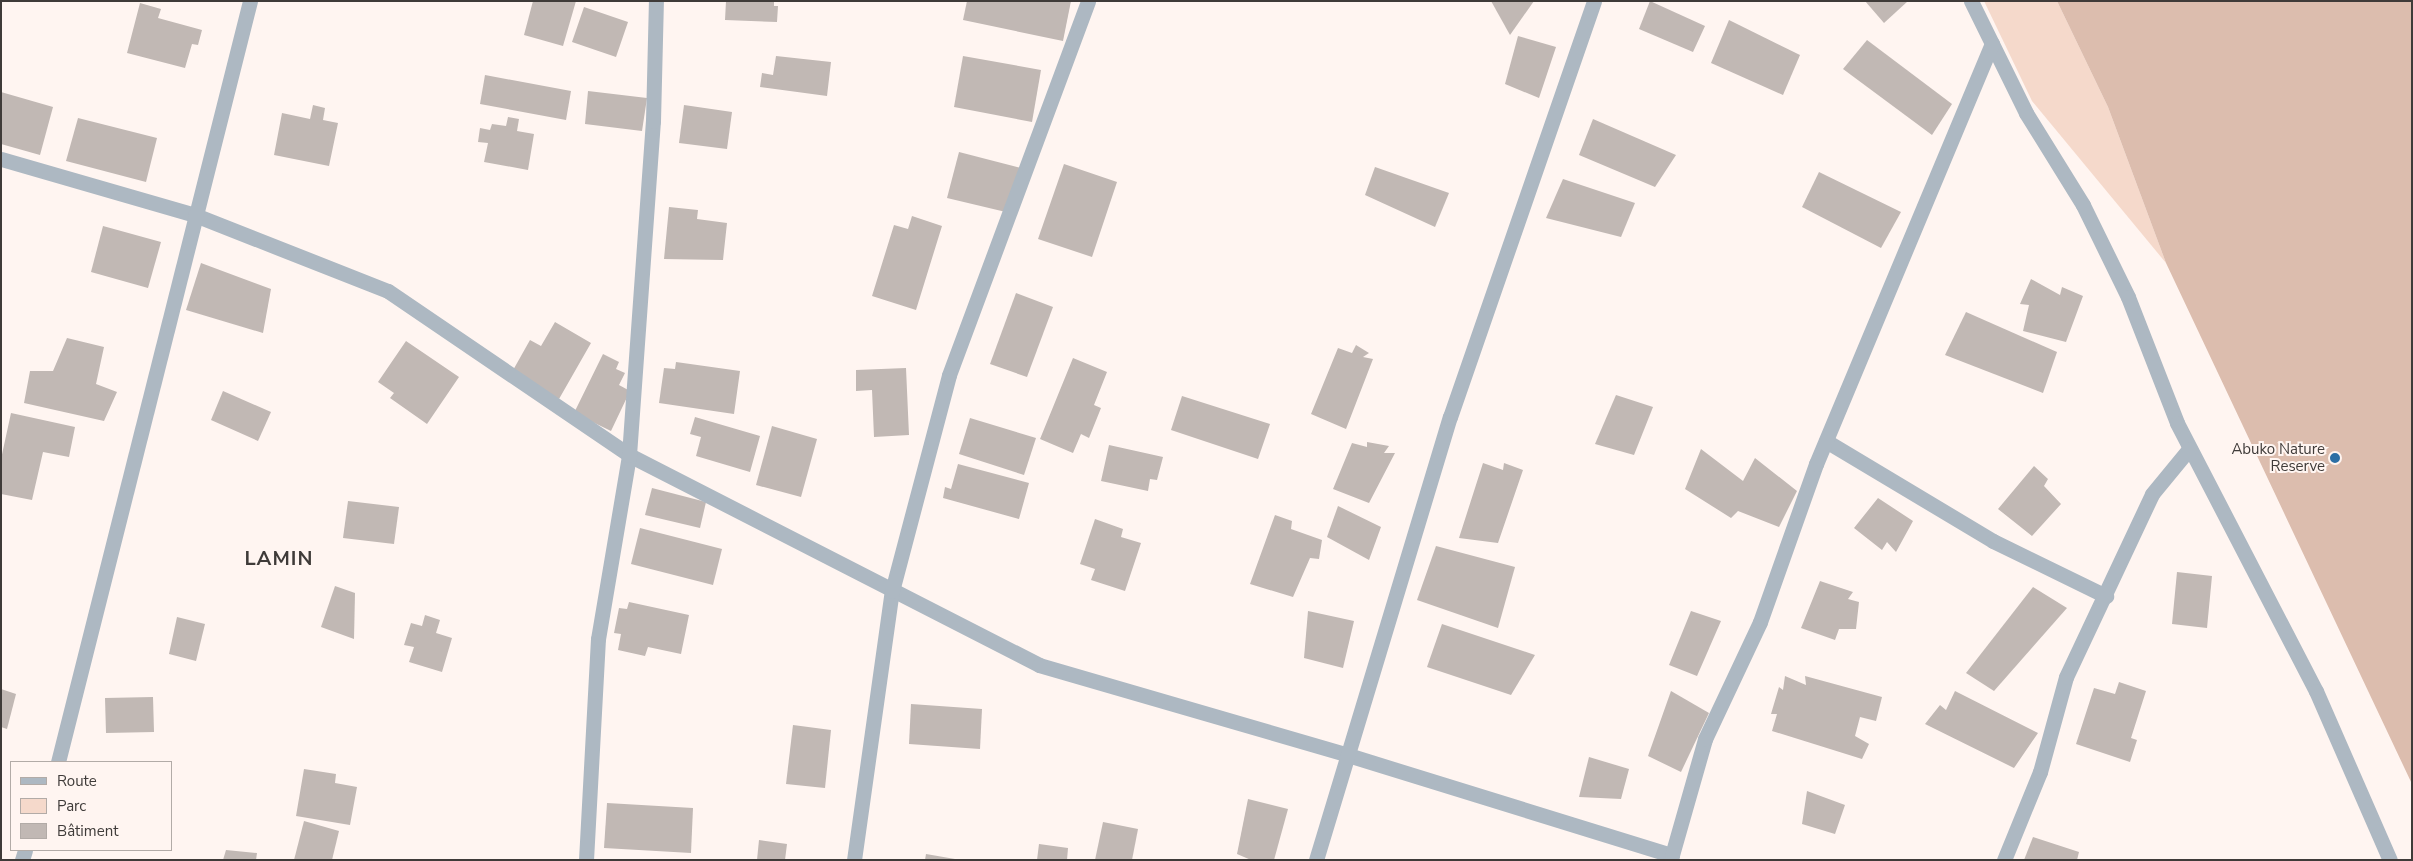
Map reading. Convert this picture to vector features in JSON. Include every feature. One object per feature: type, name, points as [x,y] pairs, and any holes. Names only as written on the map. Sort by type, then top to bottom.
[{"type":"street","points":[[58,761],[250,1]]},
{"type":"street","points":[[586,860],[598,639],[629,455],[653,121],[656,1]]},
{"type":"street","points":[[854,860],[892,591],[949,375],[1088,1]]},
{"type":"street","points":[[1316,860],[1450,417],[1594,1]]},
{"type":"street","points":[[1971,1],[2026,114],[2083,205],[2107,255],[2189,449],[2316,691],[2390,860]]},
{"type":"street","points":[[1,159],[195,215],[388,291],[629,455],[1039,665],[1348,755],[1671,857],[1705,740],[1760,622],[1826,441],[1992,43]]},
{"type":"street","points":[[1826,441],[1992,542],[2106,596]]},
{"type":"street","points":[[2004,860],[2040,772],[2066,677],[2106,596],[2152,494],[2189,449]]},
{"type":"green space","points":[[1984,1],[2057,1],[2108,107],[2166,263],[2032,101]]},
{"type":"shaded area","name":"Abuko Nature Reserve","points":[[2057,1],[2412,1],[2412,784],[2166,263],[2108,107]]},
{"type":"building","points":[[533,1],[576,1],[563,46],[524,35]]},
{"type":"building","points":[[726,1],[774,1],[774,6],[778,6],[777,22],[725,20]]},
{"type":"building","points":[[967,1],[1071,1],[1063,41],[963,20]]},
{"type":"building","points":[[1491,1],[1534,1],[1510,35]]},
{"type":"building","points":[[1650,1],[1705,26],[1693,52],[1639,29]]},
{"type":"building","points":[[1865,1],[1908,1],[1884,23]]},
{"type":"building","points":[[140,3],[161,9],[158,18],[202,30],[198,45],[192,44],[185,68],[127,53]]},
{"type":"building","points":[[584,7],[628,22],[616,57],[572,42]]},
{"type":"building","points":[[1729,20],[1800,55],[1783,95],[1711,63]]},
{"type":"building","points":[[1518,36],[1556,47],[1539,98],[1505,84]]},
{"type":"building","points":[[1867,40],[1952,104],[1932,135],[1843,69]]},
{"type":"building","points":[[776,56],[831,62],[827,96],[760,87],[762,73],[773,75]]},
{"type":"building","points":[[963,56],[1041,70],[1032,122],[954,107]]},
{"type":"building","points":[[485,75],[571,91],[566,120],[480,104]]},
{"type":"building","points":[[588,91],[647,98],[642,131],[585,124]]},
{"type":"building","points":[[1,92],[53,107],[40,155],[1,144]]},
{"type":"building","points":[[313,105],[325,108],[323,120],[338,123],[329,166],[274,155],[282,113],[310,119]]},
{"type":"building","points":[[684,105],[732,112],[727,149],[679,143]]},
{"type":"building","points":[[508,117],[519,119],[517,131],[534,134],[528,170],[484,162],[488,143],[478,142],[480,128],[490,130],[492,124],[506,126]]},
{"type":"building","points":[[78,118],[157,138],[146,182],[66,161]]},
{"type":"building","points":[[1593,119],[1676,155],[1655,187],[1579,155]]},
{"type":"building","points":[[959,152],[1021,168],[1010,213],[947,198]]},
{"type":"building","points":[[1064,164],[1117,182],[1092,257],[1038,239]]},
{"type":"building","points":[[1375,167],[1449,193],[1435,227],[1365,195]]},
{"type":"building","points":[[1819,172],[1901,212],[1881,248],[1802,207]]},
{"type":"building","points":[[1563,179],[1635,203],[1621,237],[1546,218]]},
{"type":"building","points":[[669,207],[698,210],[697,219],[727,223],[723,260],[664,259]]},
{"type":"building","points":[[912,216],[942,226],[916,310],[872,296],[894,225],[908,229]]},
{"type":"building","points":[[103,226],[161,242],[148,288],[91,272]]},
{"type":"building","points":[[201,263],[271,289],[263,333],[186,310]]},
{"type":"building","points":[[2031,279],[2060,295],[2062,287],[2083,296],[2066,342],[2023,331],[2029,305],[2020,304]]},
{"type":"building","points":[[1016,293],[1053,307],[1027,377],[990,364]]},
{"type":"building","points":[[1966,312],[2057,352],[2043,393],[1945,355]]},
{"type":"building","points":[[555,322],[591,343],[559,399],[512,372],[530,340],[541,346]]},
{"type":"building","points":[[67,338],[104,347],[96,384],[117,392],[104,421],[24,403],[30,371],[53,371]]},
{"type":"building","points":[[406,341],[459,377],[427,424],[390,398],[394,393],[378,382]]},
{"type":"building","points":[[1356,345],[1369,353],[1363,357],[1373,359],[1346,429],[1311,414],[1338,348],[1352,353]]},
{"type":"building","points":[[603,354],[619,362],[616,369],[625,373],[619,385],[630,391],[611,431],[574,413]]},
{"type":"building","points":[[1073,358],[1107,372],[1094,405],[1101,408],[1089,438],[1081,434],[1073,453],[1040,439]]},
{"type":"building","points":[[676,362],[740,371],[734,414],[659,403],[664,368],[675,369]]},
{"type":"building","points":[[906,368],[909,435],[874,437],[872,390],[856,391],[856,370]]},
{"type":"building","points":[[223,391],[271,412],[258,441],[211,420]]},
{"type":"building","points":[[1616,395],[1653,407],[1634,455],[1595,444]]},
{"type":"building","points":[[1182,396],[1270,424],[1258,459],[1171,430]]},
{"type":"building","points":[[11,413],[75,427],[69,457],[43,452],[32,500],[1,494],[1,459]]},
{"type":"building","points":[[695,417],[760,436],[750,472],[696,456],[701,437],[690,434]]},
{"type":"building","points":[[970,418],[1036,438],[1024,475],[959,454]]},
{"type":"building","points":[[772,426],[817,439],[801,497],[756,485]]},
{"type":"building","points":[[1367,442],[1389,446],[1384,453],[1395,453],[1369,503],[1333,489],[1352,443],[1367,447]]},
{"type":"building","points":[[1109,445],[1163,457],[1157,480],[1150,479],[1148,491],[1101,481]]},
{"type":"building","points":[[1701,449],[1743,481],[1755,458],[1797,491],[1779,527],[1738,511],[1731,518],[1685,489]]},
{"type":"building","points":[[1483,463],[1503,470],[1504,463],[1523,470],[1498,543],[1459,538]]},
{"type":"building","points":[[958,464],[1029,483],[1019,519],[943,498],[945,487],[951,489]]},
{"type":"building","points":[[2034,466],[2048,479],[2044,486],[2061,504],[2032,536],[1998,509]]},
{"type":"building","points":[[652,488],[706,502],[700,528],[645,515]]},
{"type":"building","points":[[1878,498],[1913,521],[1896,552],[1887,542],[1882,550],[1854,528]]},
{"type":"building","points":[[348,501],[399,507],[394,544],[343,538]]},
{"type":"building","points":[[1338,506],[1381,527],[1369,560],[1327,537]]},
{"type":"building","points":[[1275,515],[1292,521],[1291,529],[1322,540],[1319,559],[1310,558],[1293,597],[1250,584]]},
{"type":"building","points":[[1095,519],[1123,529],[1121,537],[1141,543],[1125,591],[1091,580],[1095,569],[1080,564]]},
{"type":"building","points":[[640,528],[722,549],[713,585],[631,564]]},
{"type":"building","points":[[1436,546],[1515,567],[1498,628],[1417,600]]},
{"type":"building","points":[[2177,572],[2212,576],[2207,628],[2172,624]]},
{"type":"building","points":[[1820,581],[1853,592],[1848,599],[1859,602],[1856,629],[1839,629],[1835,640],[1801,628]]},
{"type":"building","points":[[335,586],[355,593],[354,639],[321,627]]},
{"type":"building","points":[[2033,587],[2067,608],[1994,691],[1966,673]]},
{"type":"building","points":[[629,602],[689,615],[681,654],[648,647],[645,656],[618,650],[621,634],[614,633],[619,608],[627,609]]},
{"type":"building","points":[[1308,611],[1354,621],[1343,668],[1304,658]]},
{"type":"building","points":[[1691,611],[1721,621],[1697,676],[1669,665]]},
{"type":"building","points":[[425,615],[440,620],[436,633],[452,638],[442,672],[409,662],[414,647],[404,645],[411,623],[422,626]]},
{"type":"building","points":[[177,617],[205,624],[196,661],[169,654]]},
{"type":"building","points":[[1442,624],[1535,655],[1511,695],[1427,667]]},
{"type":"building","points":[[1785,676],[1806,685],[1805,676],[1882,697],[1876,721],[1860,717],[1855,736],[1869,744],[1862,759],[1772,731],[1777,714],[1771,714],[1779,687],[1783,690]]},
{"type":"building","points":[[2119,682],[2146,691],[2131,738],[2137,740],[2130,762],[2076,744],[2094,688],[2115,694]]},
{"type":"building","points":[[1,689],[16,694],[7,729],[1,727]]},
{"type":"building","points":[[1671,691],[1709,713],[1681,772],[1648,756]]},
{"type":"building","points":[[1955,691],[2038,733],[2014,768],[1925,724],[1940,705],[1946,710]]},
{"type":"building","points":[[153,697],[154,732],[106,733],[105,698]]},
{"type":"building","points":[[911,704],[982,709],[980,749],[909,744]]},
{"type":"building","points":[[793,725],[831,730],[825,788],[786,784]]},
{"type":"building","points":[[1589,757],[1629,769],[1621,799],[1579,797]]},
{"type":"building","points":[[304,769],[336,774],[335,783],[357,787],[350,825],[296,816]]},
{"type":"building","points":[[1807,791],[1845,805],[1835,834],[1802,824]]},
{"type":"building","points":[[1248,799],[1288,809],[1274,860],[1251,860],[1237,854]]},
{"type":"building","points":[[607,803],[693,808],[691,853],[604,848]]},
{"type":"building","points":[[304,821],[339,831],[332,860],[294,860]]},
{"type":"building","points":[[1103,822],[1138,829],[1132,860],[1095,860]]},
{"type":"building","points":[[2033,837],[2079,852],[2077,860],[2024,860]]},
{"type":"building","points":[[759,840],[787,844],[785,860],[757,860]]},
{"type":"building","points":[[1039,844],[1068,848],[1067,860],[1037,860]]},
{"type":"building","points":[[226,850],[257,853],[256,860],[223,860]]},
{"type":"building","points":[[926,854],[955,859],[955,860],[925,860]]},
{"type":"place","name":"Abuko Nature Reserve","points":[[2335,458]]},
{"type":"district","name":"LAMIN","points":[[279,558]]}]
